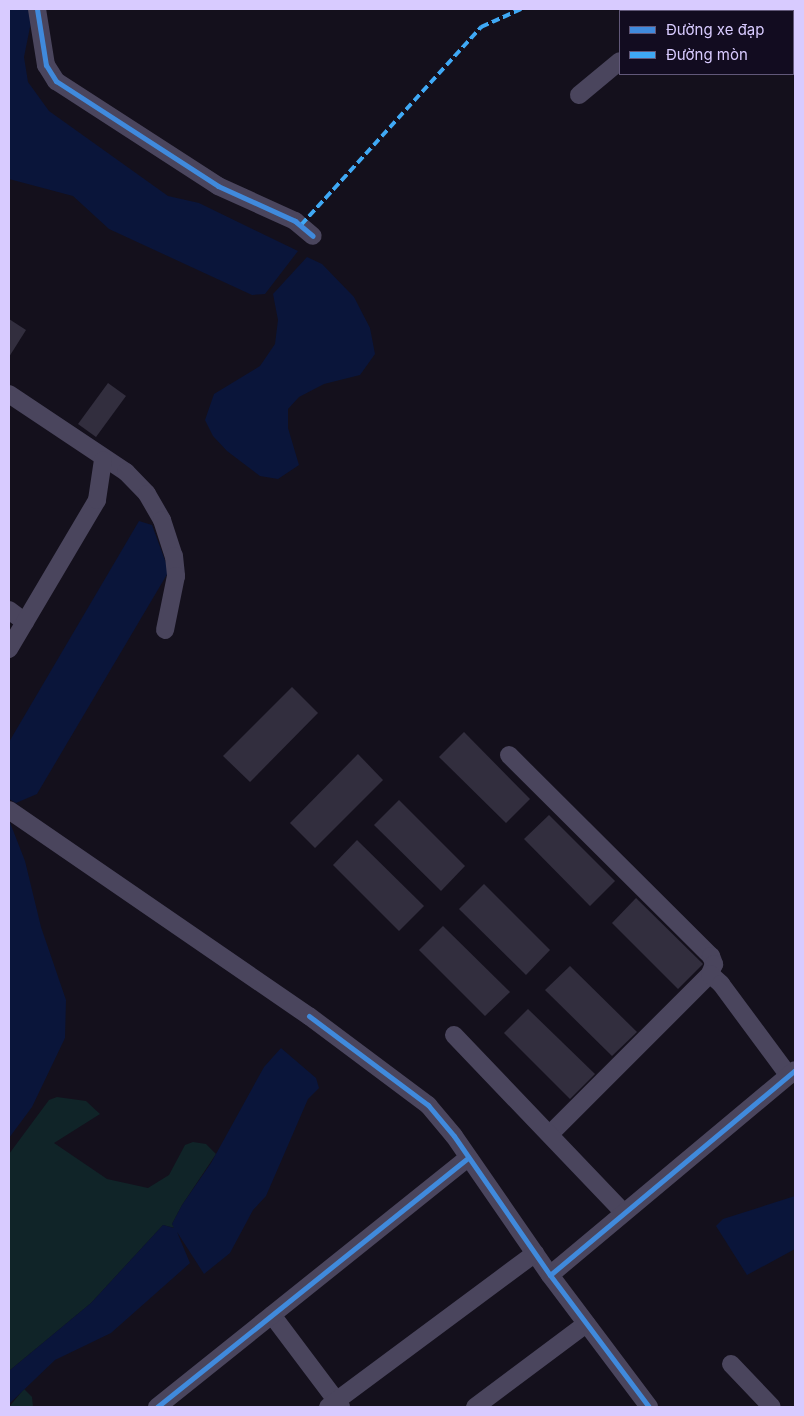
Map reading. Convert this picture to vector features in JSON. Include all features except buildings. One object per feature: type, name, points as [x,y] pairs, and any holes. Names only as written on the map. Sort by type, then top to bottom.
[{"type":"street","points":[[37,9],[46,65],[56,81],[218,186],[295,221],[313,236]]},
{"type":"street","points":[[579,95],[619,62]]},
{"type":"street","points":[[9,394],[103,460],[126,472],[147,494],[170,538],[176,576],[165,630]]},
{"type":"street","points":[[9,649],[97,500],[103,460]]},
{"type":"street","points":[[9,610],[25,622]]},
{"type":"street","points":[[509,755],[711,956],[714,964],[710,974],[551,1133]]},
{"type":"street","points":[[9,810],[309,1016],[428,1106],[550,1276],[649,1407]]},
{"type":"street","points":[[550,1276],[792,1073],[721,984],[710,974]]},
{"type":"street","points":[[454,1035],[551,1133],[624,1213]]},
{"type":"street","points":[[157,1407],[467,1159]]},
{"type":"street","points":[[272,1315],[335,1405],[534,1253]]},
{"type":"street","points":[[475,1407],[586,1324]]},
{"type":"street","points":[[731,1364],[772,1407]]},
{"type":"green space","points":[[57,1097],[86,1101],[100,1114],[54,1143],[107,1179],[148,1188],[169,1175],[185,1145],[193,1142],[206,1144],[216,1154],[182,1205],[172,1224],[175,1228],[163,1225],[91,1303],[9,1371],[9,1154],[49,1100]]},
{"type":"green space","points":[[24,1389],[32,1397],[33,1407],[9,1407]]},
{"type":"water","points":[[9,9],[29,9],[32,17],[24,57],[28,82],[49,111],[168,196],[199,203],[298,251],[265,294],[252,295],[109,229],[73,196],[9,179]]},
{"type":"water","points":[[307,257],[322,264],[354,297],[370,328],[375,354],[360,375],[324,384],[299,397],[288,409],[288,428],[299,465],[278,479],[260,476],[227,451],[213,436],[205,420],[214,394],[260,366],[275,344],[278,320],[273,294]]},
{"type":"water","points":[[139,521],[152,525],[169,571],[37,794],[16,803],[9,799],[9,742]]},
{"type":"water","points":[[9,820],[25,861],[41,927],[66,1000],[65,1038],[32,1107],[9,1138]]},
{"type":"water","points":[[281,1048],[316,1078],[319,1088],[308,1099],[266,1196],[253,1210],[230,1253],[204,1274],[177,1232],[190,1263],[111,1333],[55,1360],[9,1404],[9,1371],[91,1303],[163,1225],[174,1228],[172,1224],[182,1205],[211,1163],[264,1067]]},
{"type":"water","points":[[795,1196],[795,1249],[747,1275],[716,1226],[723,1219]]},
{"type":"marked path","points":[[301,225],[481,27],[521,9]]},
{"type":"cycle path","points":[[37,9],[46,65],[56,81],[218,186],[295,221],[313,236]]},
{"type":"cycle path","points":[[309,1016],[428,1105],[454,1136],[550,1275],[649,1407]]},
{"type":"cycle path","points":[[550,1275],[795,1070]]},
{"type":"cycle path","points":[[157,1407],[467,1159]]}]
